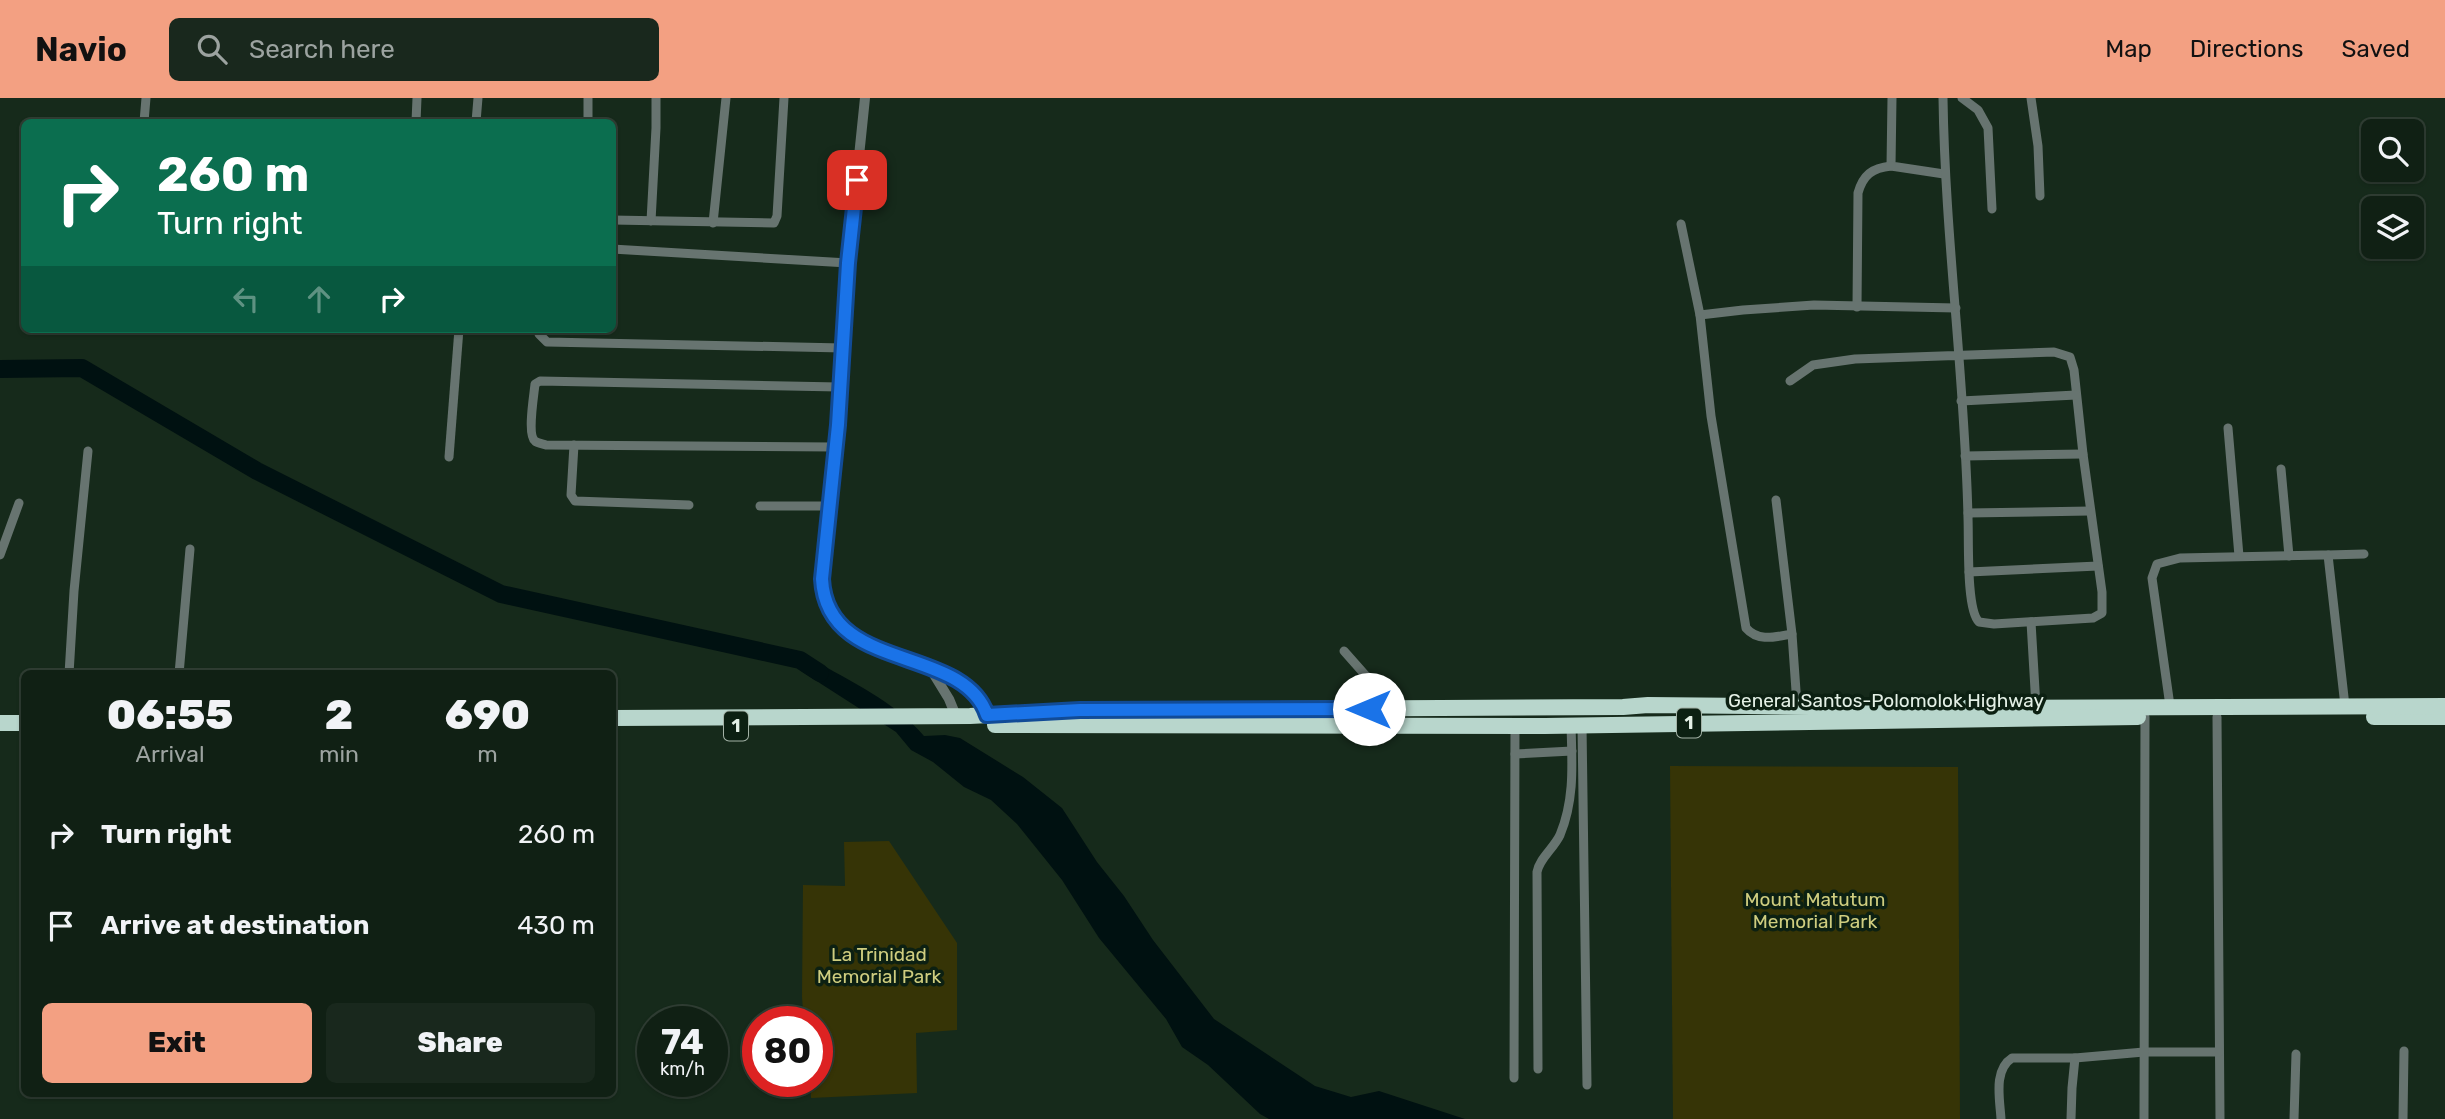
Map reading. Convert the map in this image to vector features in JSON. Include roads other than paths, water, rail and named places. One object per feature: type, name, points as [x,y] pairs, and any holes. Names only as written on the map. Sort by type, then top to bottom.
[{"type":"highway","name":"1","points":[[616,727],[928,720],[956,716],[1080,710],[1797,705],[2445,706]]},
{"type":"highway","name":"General Santos-Polomolok Highway","points":[[928,720],[1515,726],[2145,717],[2445,717]]},
{"type":"highway","name":"1","points":[[616,718],[853,721]]},
{"type":"highway","points":[[0,723],[21,723]]},
{"type":"highway","points":[[0,731],[21,731]]},
{"type":"street","points":[[144,119],[146,98]]},
{"type":"street","points":[[415,119],[417,98]]},
{"type":"street","points":[[476,119],[478,98]]},
{"type":"street","points":[[588,98],[588,119]]},
{"type":"street","points":[[651,221],[656,98]]},
{"type":"street","points":[[713,223],[726,98]]},
{"type":"street","points":[[616,220],[772,224],[776,219],[784,98]]},
{"type":"street","points":[[865,98],[848,263],[822,589],[831,612],[846,630],[868,646],[930,668],[967,686],[980,700],[987,715]]},
{"type":"street","points":[[1891,166],[1892,98]]},
{"type":"street","points":[[1790,381],[1813,365],[1824,362],[1960,355],[2054,352],[2067,355],[2072,360],[2103,607],[2100,615],[2093,618],[2031,622],[1979,622],[1973,615],[1960,355],[1944,174],[1943,98]]},
{"type":"street","points":[[1962,98],[1978,110],[1988,128],[1992,209]]},
{"type":"street","points":[[2031,98],[2038,146],[2040,195]]},
{"type":"street","points":[[1857,307],[1858,193],[1864,178],[1880,167],[1891,166],[1944,174]]},
{"type":"street","points":[[1681,224],[1700,315],[1711,416],[1745,624],[1751,633],[1762,637],[1792,634]]},
{"type":"street","points":[[616,249],[848,263]]},
{"type":"street","points":[[1700,315],[1778,306],[1956,308]]},
{"type":"street","points":[[449,457],[459,333]]},
{"type":"street","points":[[539,333],[547,342],[843,348]]},
{"type":"street","points":[[835,447],[546,445],[537,443],[532,437],[536,382],[839,387]]},
{"type":"street","points":[[1961,401],[2076,395]]},
{"type":"street","points":[[2228,428],[2239,556]]},
{"type":"street","points":[[574,445],[570,495],[575,501],[690,505]]},
{"type":"street","points":[[69,670],[88,451]]},
{"type":"street","points":[[1965,456],[2083,454]]},
{"type":"street","points":[[2281,469],[2289,556]]},
{"type":"street","points":[[1776,500],[1792,634],[1797,705]]},
{"type":"street","points":[[0,555],[19,503]]},
{"type":"street","points":[[760,506],[829,506]]},
{"type":"street","points":[[1968,513],[2091,511]]},
{"type":"street","points":[[179,670],[190,549]]},
{"type":"street","points":[[2169,706],[2152,578],[2155,567],[2161,562],[2180,558],[2364,554]]},
{"type":"street","points":[[2328,555],[2345,706]]},
{"type":"street","points":[[1969,572],[2098,566]]},
{"type":"street","points":[[2031,622],[2036,707]]},
{"type":"street","points":[[1344,651],[1367,677],[1369,709]]},
{"type":"street","points":[[930,668],[956,716]]},
{"type":"street","points":[[2144,1119],[2145,717]]},
{"type":"street","points":[[2217,717],[2220,1119]]},
{"type":"street","points":[[1538,1069],[1537,872],[1538,866],[1557,842],[1571,806],[1572,751],[1577,725]]},
{"type":"street","points":[[1577,725],[1587,1085]]},
{"type":"street","points":[[1514,1078],[1515,726]]},
{"type":"street","points":[[1515,754],[1572,751]]},
{"type":"street","points":[[2403,1119],[2404,1051]]},
{"type":"street","points":[[2001,1119],[2000,1076],[2012,1058],[2075,1058],[2144,1052],[2219,1052]]},
{"type":"street","points":[[2294,1119],[2296,1054]]},
{"type":"street","points":[[2071,1119],[2075,1058]]},
{"type":"waterway","points":[[0,369],[82,368],[257,471],[501,594],[800,660],[820,673]]},
{"type":"park label","name":"Mount Matutum Memorial Park","points":[[1815,910]]},
{"type":"park label","name":"La Trinidad Memorial Park","points":[[879,965]]}]
